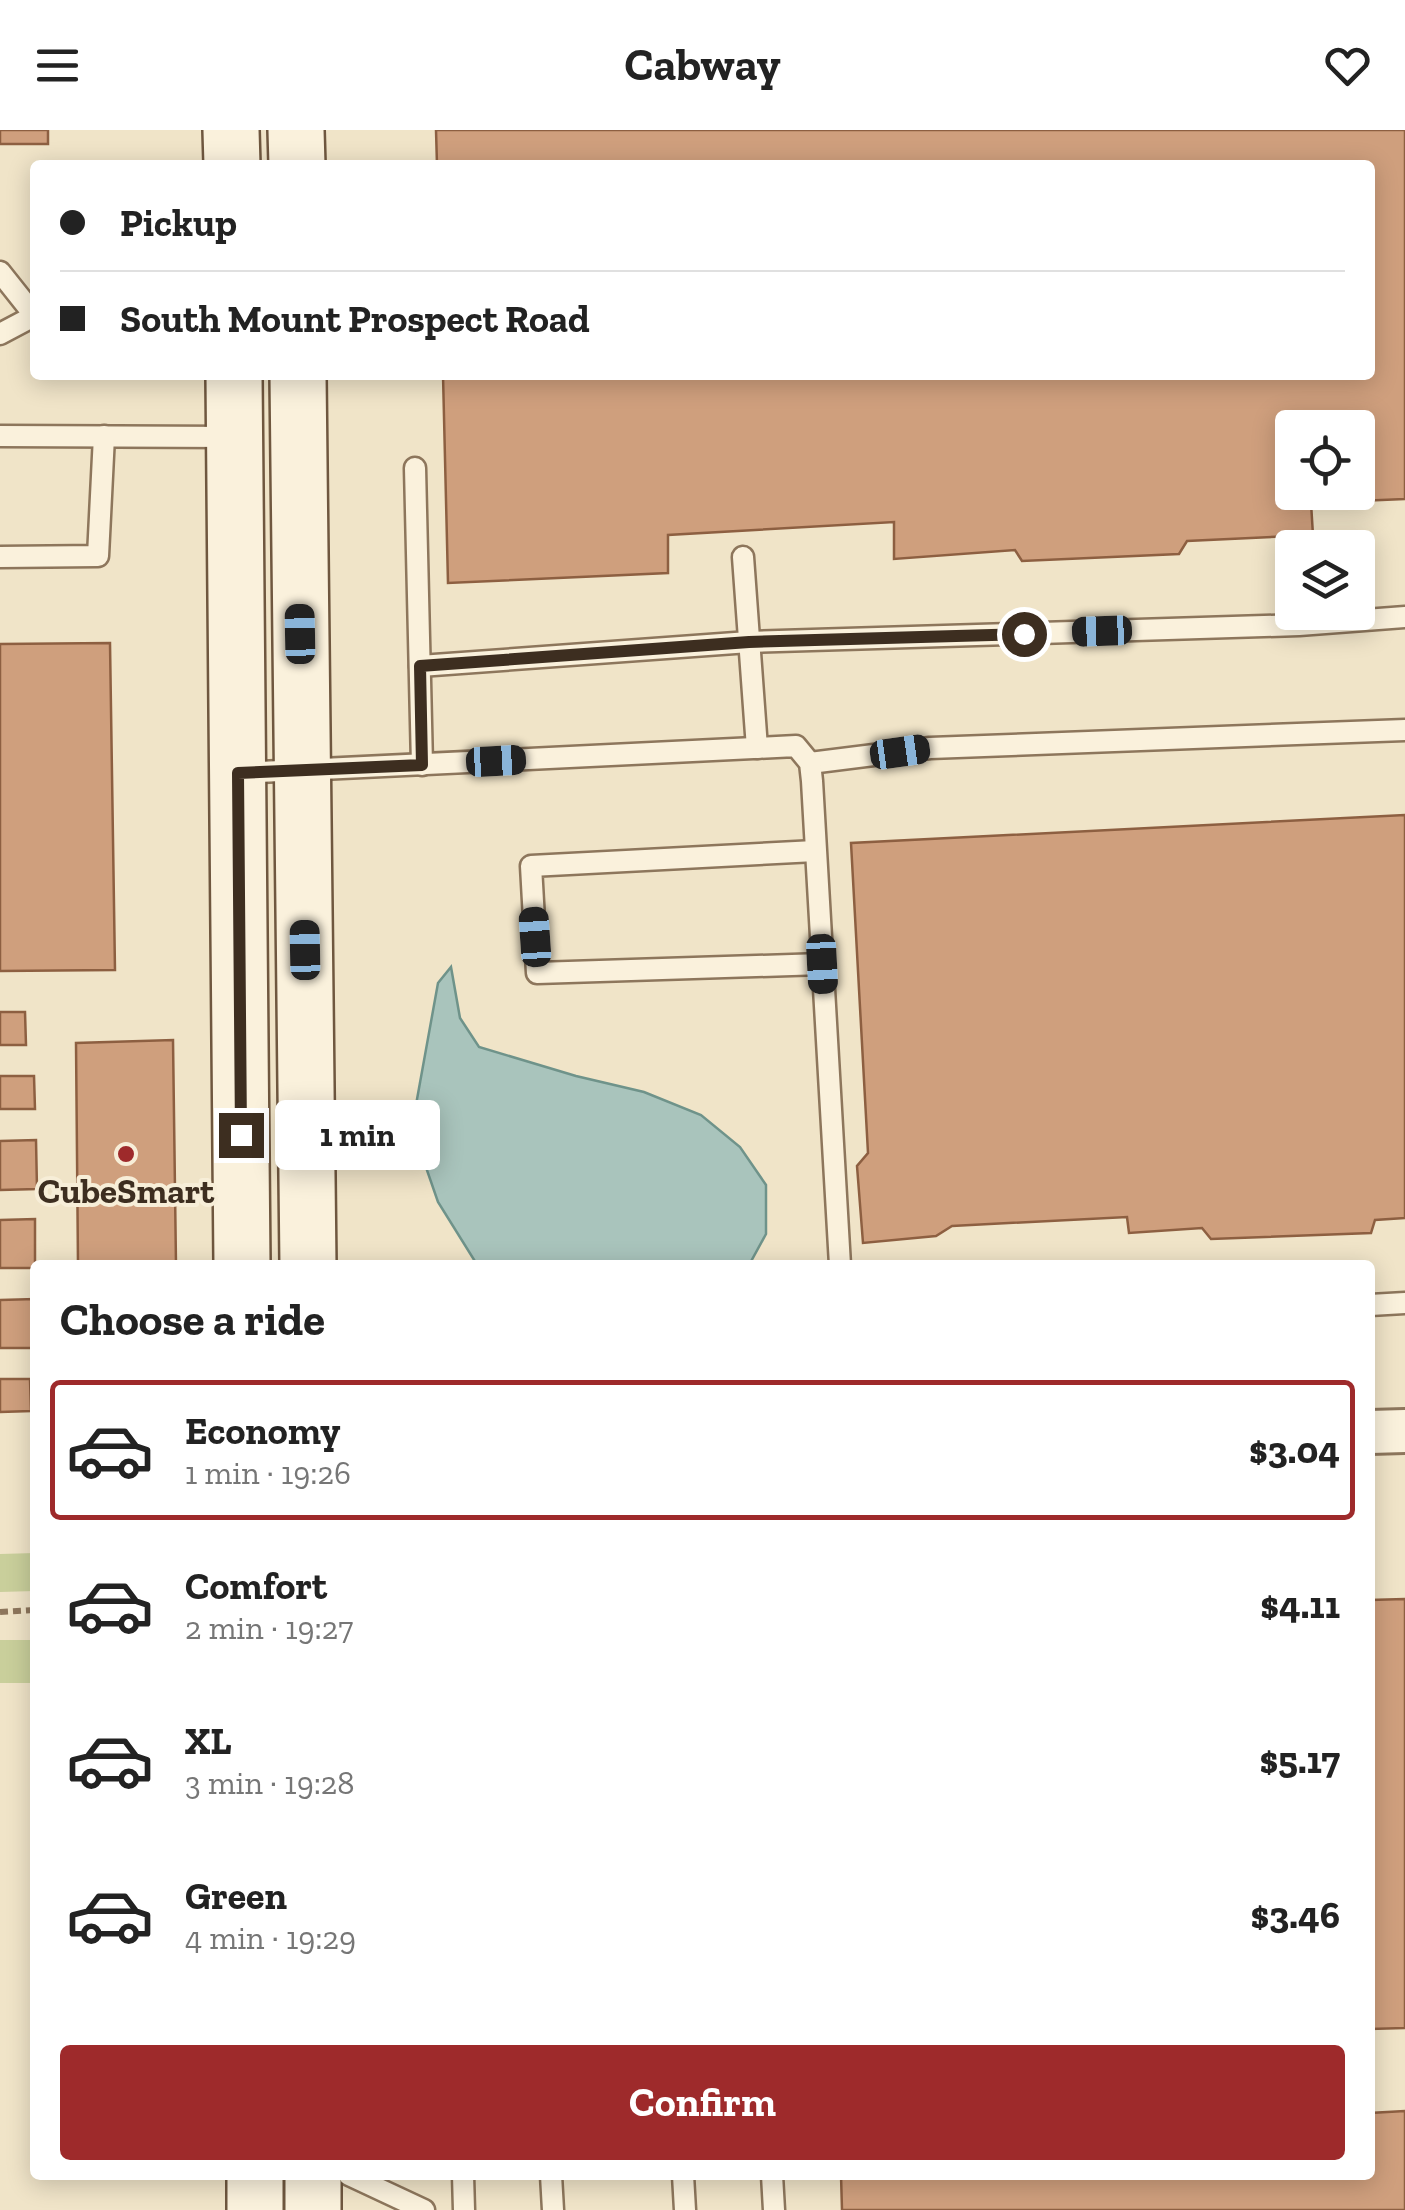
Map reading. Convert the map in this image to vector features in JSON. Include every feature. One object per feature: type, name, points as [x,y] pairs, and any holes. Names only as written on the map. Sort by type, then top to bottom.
[{"type":"main road","points":[[231,130],[232,160]]},
{"type":"main road","points":[[296,130],[296,160]]},
{"type":"main road","points":[[234,380],[242,1260]]},
{"type":"main road","points":[[298,380],[308,1260]]},
{"type":"main road","points":[[255,2180],[256,2210]]},
{"type":"main road","points":[[313,2180],[313,2210]]},
{"type":"street","points":[[1375,1432],[1405,1430]]},
{"type":"lane","points":[[0,272],[30,310]]},
{"type":"lane","points":[[0,334],[30,319]]},
{"type":"lane","points":[[0,436],[234,437]]},
{"type":"lane","points":[[0,557],[98,556],[104,436]]},
{"type":"lane","points":[[415,468],[422,765]]},
{"type":"lane","points":[[742,557],[756,748]]},
{"type":"lane","points":[[420,666],[749,642],[1299,625],[1405,617]]},
{"type":"lane","points":[[810,763],[930,748],[1405,730]]},
{"type":"lane","points":[[238,773],[796,746],[810,763],[840,1260]]},
{"type":"lane","points":[[816,851],[531,866],[538,973],[822,964]]},
{"type":"lane","points":[[1375,1305],[1405,1303]]},
{"type":"lane","points":[[360,2180],[424,2210]]},
{"type":"lane","points":[[463,2180],[464,2210]]},
{"type":"lane","points":[[551,2180],[553,2210]]},
{"type":"lane","points":[[684,2180],[685,2210]]},
{"type":"lane","points":[[772,2180],[774,2210]]},
{"type":"path","points":[[0,1612],[30,1610]]},
{"type":"green space","points":[[30,1553],[30,1591],[0,1592],[0,1554]]},
{"type":"green space","points":[[0,1640],[30,1640],[30,1683],[0,1683]]},
{"type":"water","points":[[451,967],[460,1018],[479,1047],[644,1092],[701,1115],[740,1147],[766,1185],[766,1234],[752,1260],[474,1260],[438,1202],[412,1127],[438,983]]},
{"type":"building","points":[[0,130],[48,130],[48,144],[0,144]]},
{"type":"building","points":[[436,130],[1405,130],[1405,499],[1375,500],[1375,410],[1275,410],[1275,510],[1311,510],[1313,530],[1275,530],[1275,537],[1187,541],[1179,554],[1022,561],[1015,550],[894,559],[894,522],[668,535],[668,573],[448,583],[443,380],[1375,380],[1375,160],[437,160]]},
{"type":"building","points":[[110,643],[115,970],[0,971],[0,644]]},
{"type":"building","points":[[1405,815],[1405,1218],[1375,1220],[1371,1233],[1211,1239],[1202,1228],[1129,1233],[1127,1217],[952,1226],[936,1236],[863,1243],[857,1166],[868,1153],[851,843]]},
{"type":"building","points":[[0,1012],[25,1012],[26,1045],[0,1045]]},
{"type":"building","name":"CubeSmart","points":[[173,1040],[176,1260],[78,1260],[76,1043]]},
{"type":"building","points":[[0,1076],[34,1076],[35,1109],[0,1109]]},
{"type":"building","points":[[36,1140],[37,1189],[0,1190],[0,1141]]},
{"type":"building","points":[[35,1219],[35,1260],[30,1260],[30,1268],[0,1268],[0,1220]]},
{"type":"building","points":[[30,1299],[30,1348],[0,1348],[0,1300]]},
{"type":"building","points":[[0,1379],[30,1379],[30,1411],[0,1412]]},
{"type":"building","points":[[1405,1599],[1405,2028],[1375,2029],[1375,1600]]},
{"type":"building","points":[[1405,2111],[1405,2210],[842,2210],[841,2180],[1375,2180],[1375,2113]]},
{"type":"place","name":"CubeSmart","points":[[126,1154]]},
{"type":"route","points":[[241,1135],[238,773],[422,765],[420,666],[749,642],[1024,634]]}]
